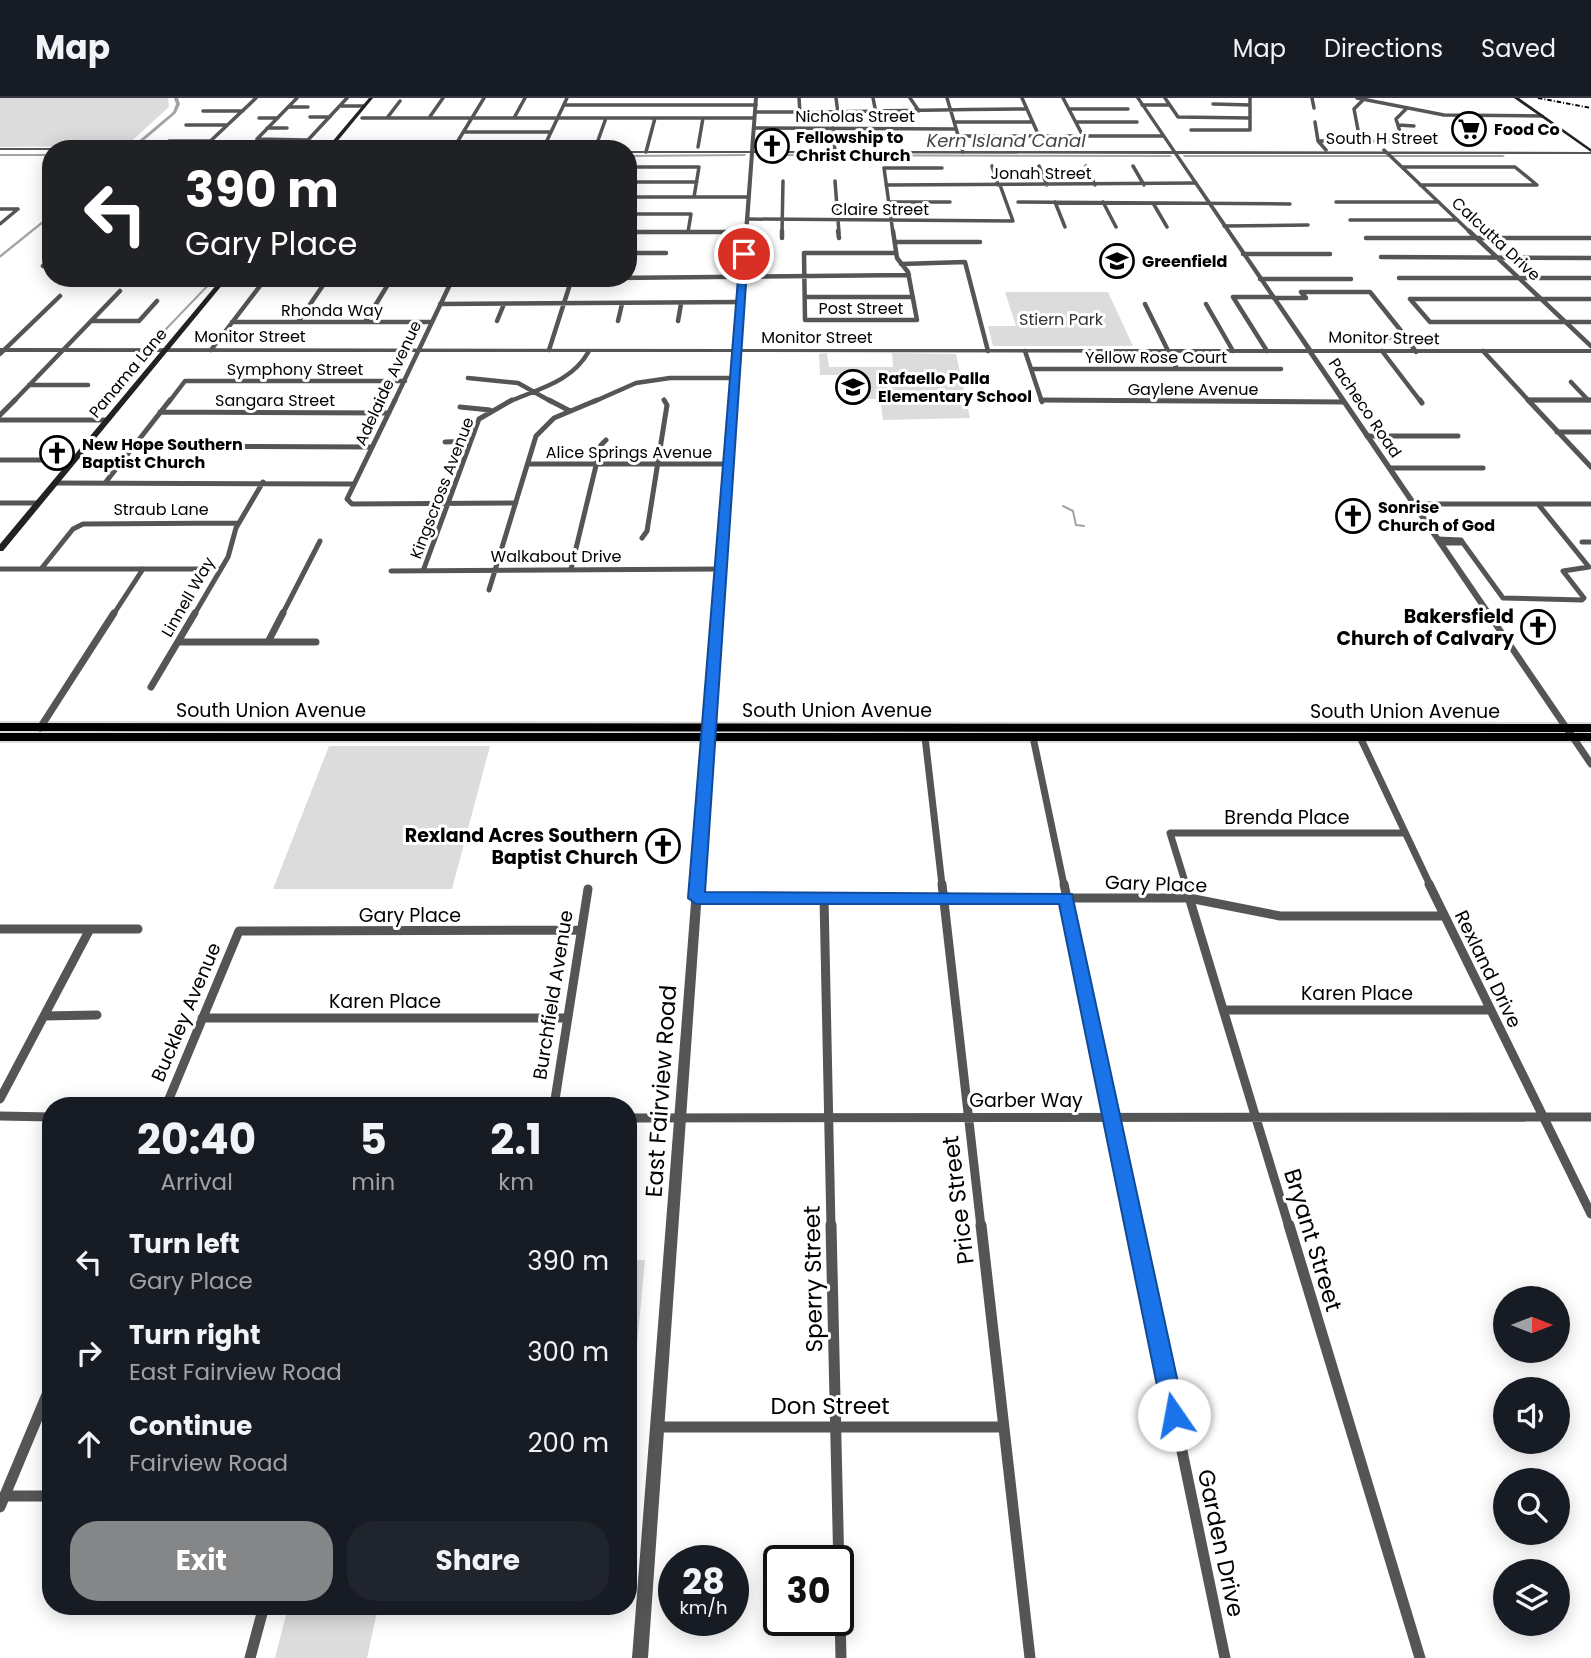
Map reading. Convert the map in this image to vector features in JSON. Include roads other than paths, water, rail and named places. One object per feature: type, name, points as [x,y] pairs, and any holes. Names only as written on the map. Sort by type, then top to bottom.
[{"type":"main road","points":[[343,140],[371,98]]},
{"type":"main road","points":[[366,108],[379,98]]},
{"type":"main road","points":[[1520,98],[1591,150]]},
{"type":"main road","points":[[1520,98],[1572,131],[1591,150]]},
{"type":"main road","points":[[1528,106],[1550,116]]},
{"type":"main road","points":[[337,140],[360,116]]},
{"type":"main road","points":[[1542,116],[1562,124]]},
{"type":"main road","points":[[1554,124],[1572,131]]},
{"type":"main road","name":"Panama Lane","points":[[0,549],[218,287]]},
{"type":"main road","name":"South Union Avenue","points":[[0,727],[710,732],[826,737],[1277,737],[1360,733],[1570,733],[1591,728]]},
{"type":"main road","points":[[216,737],[226,733],[281,732],[293,728]]},
{"type":"main road","points":[[307,737],[315,733],[362,732],[371,728]]},
{"type":"main road","points":[[826,737],[850,733],[905,732],[914,728]]},
{"type":"main road","name":"South Union Avenue","points":[[0,737],[307,737],[914,728],[1116,728],[1368,733],[1424,732],[1442,728],[1570,733],[1591,737]]},
{"type":"main road","points":[[1033,737],[1045,732],[1097,732],[1116,728]]},
{"type":"street","points":[[212,140],[256,98]]},
{"type":"street","points":[[258,140],[297,98]]},
{"type":"street","points":[[292,140],[308,139],[347,98]]},
{"type":"street","points":[[429,118],[443,98]]},
{"type":"street","points":[[458,140],[484,98]]},
{"type":"street","points":[[514,118],[525,98]]},
{"type":"street","points":[[547,140],[567,98]]},
{"type":"street","name":"East Fairview Road","points":[[640,1658],[756,98]]},
{"type":"street","points":[[799,98],[800,113]]},
{"type":"street","points":[[836,98],[838,113]]},
{"type":"street","points":[[873,98],[876,113]]},
{"type":"street","points":[[910,98],[919,111]]},
{"type":"street","points":[[947,98],[963,152]]},
{"type":"street","points":[[1022,98],[1039,136]]},
{"type":"street","points":[[1063,98],[1083,136]]},
{"type":"street","name":"Pacheco Road","points":[[1138,98],[1570,733]]},
{"type":"street","points":[[1164,98],[1178,117],[1250,118]]},
{"type":"street","points":[[1191,130],[1250,130],[1250,98]]},
{"type":"street","points":[[1312,98],[1314,108]]},
{"type":"street","points":[[1357,98],[1450,116],[1542,116]]},
{"type":"street","points":[[1385,104],[1397,98]]},
{"type":"street","points":[[1364,99],[1353,109],[1359,135],[1365,141]]},
{"type":"street","points":[[387,118],[400,101]]},
{"type":"street","points":[[1213,104],[1250,105]]},
{"type":"street","points":[[564,105],[755,105]]},
{"type":"street","points":[[1142,105],[1170,105]]},
{"type":"street","points":[[340,106],[366,108]]},
{"type":"street","points":[[289,107],[308,107]]},
{"type":"street","points":[[755,112],[876,113],[1027,109]]},
{"type":"street","points":[[1069,109],[1128,109]]},
{"type":"street","points":[[1406,109],[1397,114],[1398,125],[1407,141]]},
{"type":"street","points":[[203,111],[243,111]]},
{"type":"street","points":[[360,116],[754,118]]},
{"type":"street","points":[[310,117],[330,117]]},
{"type":"street","points":[[259,118],[278,118]]},
{"type":"street","points":[[598,140],[606,118]]},
{"type":"street","points":[[646,152],[655,118]]},
{"type":"street","points":[[698,146],[703,118]]},
{"type":"street","points":[[954,122],[1033,122]]},
{"type":"street","points":[[1076,122],[1137,122]]},
{"type":"street","points":[[1315,122],[1318,141],[1326,150]]},
{"type":"street","points":[[186,125],[227,125]]},
{"type":"street","points":[[1398,125],[1414,126]]},
{"type":"street","points":[[267,128],[287,128]]},
{"type":"street","name":"Nicholas Street","points":[[754,128],[956,129]]},
{"type":"street","points":[[833,128],[835,152]]},
{"type":"street","points":[[463,132],[550,132]]},
{"type":"street","points":[[958,136],[1163,136]]},
{"type":"street","points":[[1318,141],[1431,141]]},
{"type":"street","points":[[818,143],[834,143]]},
{"type":"street","points":[[1223,153],[1250,150]]},
{"type":"street","points":[[1295,152],[1326,150]]},
{"type":"street","name":"South H Street","points":[[1173,152],[1326,150],[1387,154],[1591,150]]},
{"type":"street","points":[[1497,153],[1521,150]]},
{"type":"street","name":"South H Street","points":[[637,152],[1387,154],[1591,150]]},
{"type":"street","points":[[4,151],[42,151]]},
{"type":"street","name":"Calcutta Drive","points":[[1387,154],[1591,348]]},
{"type":"street","points":[[992,166],[999,185]]},
{"type":"street","points":[[1039,166],[1047,185]]},
{"type":"street","points":[[1086,166],[1095,185]]},
{"type":"street","points":[[1133,166],[1144,185]]},
{"type":"street","points":[[637,167],[699,167],[694,197]]},
{"type":"street","points":[[1402,167],[1515,167],[1537,185],[1420,185]]},
{"type":"street","points":[[896,253],[804,253],[805,297],[913,297],[909,275],[896,253],[884,168],[942,168]]},
{"type":"street","points":[[782,238],[783,181]]},
{"type":"street","points":[[835,181],[839,238]]},
{"type":"street","points":[[637,182],[696,182]]},
{"type":"street","name":"Jonah Street","points":[[886,185],[1196,183]]},
{"type":"street","name":"Claire Street","points":[[747,219],[1013,221],[999,185]]},
{"type":"street","points":[[637,197],[748,198]]},
{"type":"street","points":[[889,202],[950,202]]},
{"type":"street","points":[[1018,202],[1290,204]]},
{"type":"street","points":[[1055,202],[1065,227]]},
{"type":"street","points":[[1104,202],[1116,227]]},
{"type":"street","points":[[1336,202],[1439,202]]},
{"type":"street","points":[[1153,203],[1167,227]]},
{"type":"street","points":[[0,209],[18,209],[0,224]]},
{"type":"street","points":[[637,214],[691,214],[688,232]]},
{"type":"street","points":[[1350,220],[1457,220]]},
{"type":"street","points":[[1224,226],[1308,226]]},
{"type":"street","points":[[637,232],[746,232]]},
{"type":"street","points":[[1366,238],[1591,238]]},
{"type":"street","points":[[895,242],[980,242]]},
{"type":"street","points":[[637,253],[666,253]]},
{"type":"street","points":[[1243,254],[1331,254]]},
{"type":"street","points":[[1381,257],[1591,258]]},
{"type":"street","points":[[901,264],[965,262],[988,351]]},
{"type":"street","points":[[637,278],[909,275]]},
{"type":"street","points":[[1399,278],[1591,278]]},
{"type":"street","points":[[1261,279],[1351,279]]},
{"type":"street","points":[[211,350],[259,287]]},
{"type":"street","points":[[299,322],[322,287]]},
{"type":"street","points":[[365,322],[386,287]]},
{"type":"street","name":"Adelaide Avenue","points":[[448,287],[347,499],[352,504],[450,503]]},
{"type":"street","points":[[549,351],[569,287]]},
{"type":"street","points":[[0,418],[120,291]]},
{"type":"street","points":[[1267,351],[1233,297],[1306,298],[1301,292],[1370,292],[1416,352]]},
{"type":"street","points":[[1,352],[60,296]]},
{"type":"street","name":"Post Street","points":[[805,297],[805,320],[917,320],[913,297]]},
{"type":"street","points":[[1591,299],[1410,299],[1430,322],[1591,323]]},
{"type":"street","points":[[91,321],[139,321],[157,301]]},
{"type":"street","points":[[440,304],[741,302]]},
{"type":"street","points":[[496,321],[503,304]]},
{"type":"street","points":[[618,321],[622,304]]},
{"type":"street","points":[[678,321],[681,304]]},
{"type":"street","points":[[1145,304],[1177,369]]},
{"type":"street","points":[[1206,304],[1233,351]]},
{"type":"street","name":"Rhonda Way","points":[[232,322],[431,322]]},
{"type":"street","points":[[1356,338],[1406,337]]},
{"type":"street","name":"Monitor Street","points":[[1,352],[1416,352],[1591,348]]},
{"type":"street","name":"Kingscross Avenue","points":[[423,571],[479,419],[490,410],[577,370],[584,363],[589,351]]},
{"type":"street","points":[[1026,351],[1031,369]]},
{"type":"street","points":[[1382,351],[1422,403]]},
{"type":"street","points":[[1483,351],[1590,467]]},
{"type":"street","name":"Yellow Rose Court","points":[[1031,369],[1281,369]]},
{"type":"street","name":"Gaylene Avenue","points":[[1031,369],[1042,402],[1344,402]]},
{"type":"street","points":[[468,378],[502,379],[533,390],[570,411]]},
{"type":"street","points":[[489,590],[539,431],[548,422],[643,382],[735,378]]},
{"type":"street","name":"Symphony Street","points":[[160,412],[185,381],[405,381]]},
{"type":"street","points":[[1571,382],[1589,400]]},
{"type":"street","points":[[29,385],[88,385]]},
{"type":"street","points":[[642,538],[647,531],[658,464],[667,405],[664,400]]},
{"type":"street","points":[[1528,400],[1589,400]]},
{"type":"street","points":[[460,407],[490,410]]},
{"type":"street","points":[[105,484],[160,412]]},
{"type":"street","name":"Sangara Street","points":[[160,412],[389,412]]},
{"type":"street","points":[[0,418],[107,420]]},
{"type":"street","points":[[1557,432],[1591,432]]},
{"type":"street","points":[[1367,436],[1458,436]]},
{"type":"street","points":[[571,569],[601,445],[606,440]]},
{"type":"street","points":[[445,442],[471,442]]},
{"type":"street","points":[[134,446],[372,447]]},
{"type":"street","points":[[0,460],[74,460]]},
{"type":"street","name":"Alice Springs Avenue","points":[[528,464],[729,464]]},
{"type":"street","points":[[1390,468],[1483,468]]},
{"type":"street","name":"Linnell Way","points":[[152,687],[221,569],[238,523],[263,482]]},
{"type":"street","points":[[55,484],[354,484]]},
{"type":"street","points":[[0,503],[38,503]]},
{"type":"street","points":[[450,503],[516,503]]},
{"type":"street","points":[[1414,504],[1591,504]]},
{"type":"street","points":[[1439,541],[1463,542],[1503,598],[1582,600],[1584,598],[1563,571],[1589,567],[1538,504]]},
{"type":"street","name":"Straub Lane","points":[[41,569],[73,529],[83,524],[238,523]]},
{"type":"street","points":[[268,642],[320,541]]},
{"type":"street","points":[[1582,542],[1591,542]]},
{"type":"street","points":[[0,569],[221,569]]},
{"type":"street","points":[[40,727],[143,569]]},
{"type":"street","name":"Walkabout Drive","points":[[391,571],[721,569]]},
{"type":"street","points":[[178,642],[316,642]]},
{"type":"street","name":"Rexland Drive","points":[[1360,733],[1404,833],[1591,1214]]},
{"type":"street","points":[[1570,733],[1591,764]]},
{"type":"street","name":"Price Street","points":[[925,737],[1030,1658]]},
{"type":"street","name":"Garden Drive","points":[[1033,737],[1225,1658]]},
{"type":"street","name":"Brenda Place","points":[[1170,833],[1404,833]]},
{"type":"street","name":"Bryant Street","points":[[1170,833],[1420,1658]]},
{"type":"street","name":"Burchfield Avenue","points":[[555,1097],[588,890]]},
{"type":"street","name":"Gary Place","points":[[696,898],[1189,898],[1280,916],[1444,916]]},
{"type":"street","name":"Sperry Street","points":[[824,898],[841,1658]]},
{"type":"street","points":[[0,929],[138,929]]},
{"type":"street","points":[[0,1099],[90,929]]},
{"type":"street","name":"Gary Place","points":[[239,931],[582,930]]},
{"type":"street","name":"Buckley Avenue","points":[[170,1097],[239,931]]},
{"type":"street","name":"Karen Place","points":[[1223,1010],[1491,1010]]},
{"type":"street","points":[[44,1016],[97,1015]]},
{"type":"street","name":"Karen Place","points":[[202,1018],[568,1018]]},
{"type":"street","points":[[0,1116],[42,1117]]},
{"type":"street","name":"Garber Way","points":[[637,1118],[1591,1117]]},
{"type":"street","points":[[42,1406],[2,1502],[42,1497]]},
{"type":"street","name":"Don Street","points":[[657,1427],[1003,1427]]},
{"type":"street","points":[[250,1658],[262,1615]]},
{"type":"waterway","points":[[142,140],[175,112],[178,104],[176,98]]},
{"type":"waterway","name":"Kern Island Canal","points":[[0,155],[42,155]]},
{"type":"waterway","name":"Kern Island Canal","points":[[637,156],[745,155]]},
{"type":"waterway","name":"Kern Island Canal","points":[[758,155],[1170,156]]},
{"type":"waterway","name":"Kern Island Canal","points":[[1184,156],[1503,156]]},
{"type":"waterway","points":[[0,257],[42,222]]},
{"type":"waterway","points":[[97,414],[167,328],[206,287]]},
{"type":"waterway","points":[[1063,506],[1073,511],[1076,525],[1084,526]]},
{"type":"railway","points":[[1538,98],[1591,108]]},
{"type":"place","name":"Food Co","points":[[1469,129]]},
{"type":"place","name":"Fellowship to Christ Church","points":[[772,146]]},
{"type":"place","name":"Greenfield","points":[[1117,261]]},
{"type":"place","name":"Rafaello Palla Elementary School","points":[[853,387]]},
{"type":"place","name":"New Hope Southern Baptist Church","points":[[57,453]]},
{"type":"place","name":"Sonrise Church of God","points":[[1353,516]]},
{"type":"place","name":"Bakersfield Church of Calvary","points":[[1538,627]]},
{"type":"place","name":"Rexland Acres Southern Baptist Church","points":[[663,846]]},
{"type":"park label","name":"Stiern Park","points":[[1061,319]]}]
